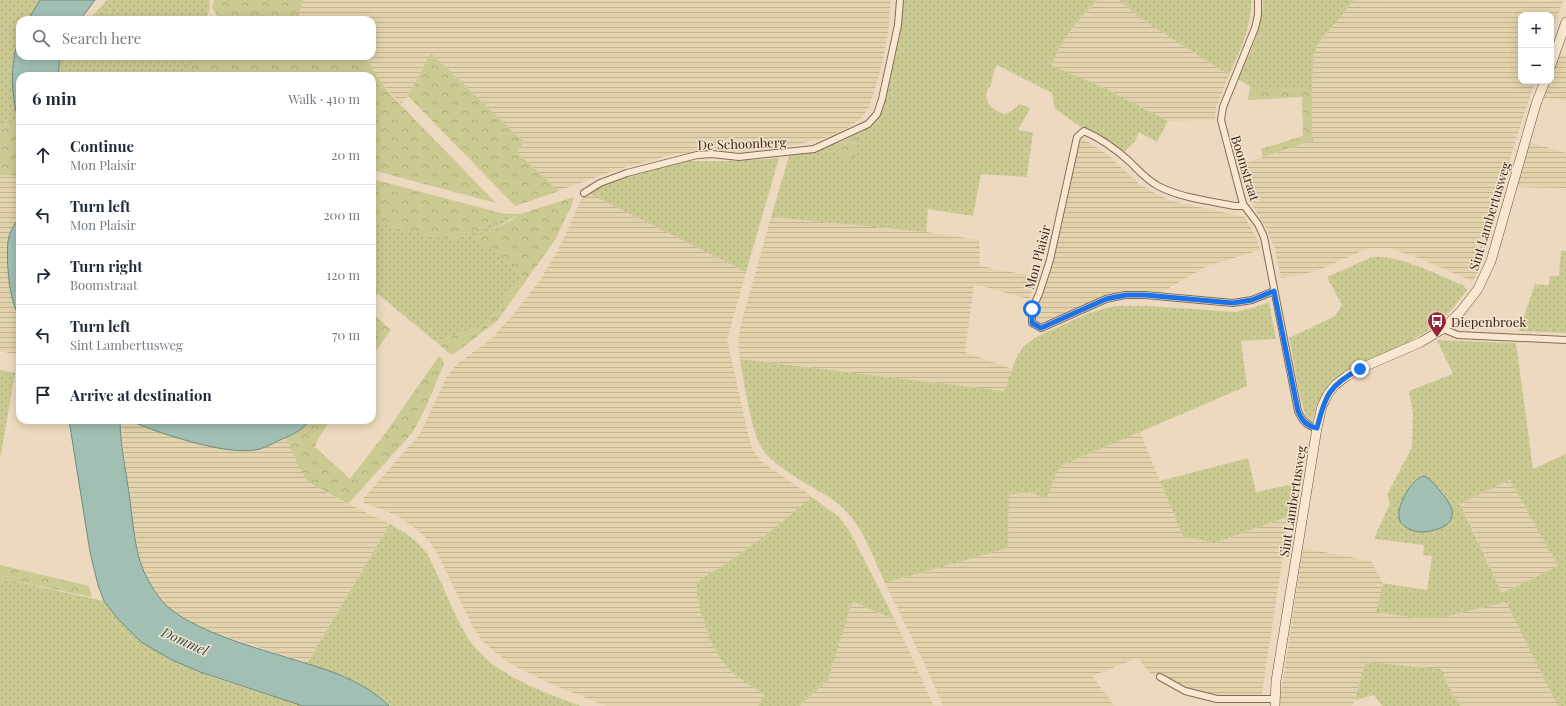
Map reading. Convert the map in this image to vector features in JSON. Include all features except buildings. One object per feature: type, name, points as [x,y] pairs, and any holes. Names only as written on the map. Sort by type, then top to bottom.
[{"type":"street","name":"De Schoonberg","points":[[584,193],[600,183],[628,173],[697,155],[712,154],[739,156],[814,149],[868,124],[877,114],[882,99],[898,25],[900,0]]},
{"type":"street","name":"Boomstraat","points":[[1258,0],[1258,15],[1255,28],[1223,107],[1221,120],[1243,204],[1258,224],[1264,237],[1298,411],[1304,422],[1317,428]]},
{"type":"street","points":[[1554,56],[1566,22]]},
{"type":"street","name":"Sint Lambertusweg","points":[[1275,702],[1276,681],[1317,428],[1322,406],[1328,394],[1335,385],[1347,376],[1421,342],[1443,329],[1461,311],[1478,289],[1486,275],[1491,261],[1536,104],[1544,84]]},
{"type":"street","name":"Mon Plaisir","points":[[1243,204],[1243,206],[1235,206],[1178,194],[1158,186],[1145,178],[1128,161],[1100,140],[1084,131],[1077,136],[1050,260],[1039,294],[1032,309],[1032,323],[1041,328],[1106,299],[1126,295],[1145,295],[1233,303],[1252,300],[1274,291]]},
{"type":"street","points":[[1443,329],[1458,335],[1566,340]]},
{"type":"street","points":[[1160,677],[1185,691],[1216,699],[1275,702]]},
{"type":"shaded area","points":[[302,0],[891,0],[888,34],[882,64],[873,95],[868,109],[861,118],[851,126],[828,137],[786,147],[749,151],[675,154],[615,170],[559,191],[517,152],[524,142],[431,53],[408,96],[401,104],[382,84],[367,60],[376,60],[376,16],[299,16]]},
{"type":"shaded area","points":[[1098,0],[1119,0],[1143,20],[1229,75],[1216,107],[1215,120],[1168,121],[1105,88],[1052,66],[1057,50],[1067,35]]},
{"type":"shaded area","points":[[1354,0],[1563,1],[1554,25],[1554,12],[1518,12],[1518,84],[1534,84],[1514,145],[1480,267],[1472,281],[1421,259],[1389,248],[1364,250],[1319,270],[1281,278],[1275,249],[1264,224],[1252,205],[1236,166],[1314,140],[1312,138],[1311,94],[1314,53],[1318,44]]},
{"type":"shaded area","points":[[1557,55],[1566,56],[1566,100],[1542,98],[1547,84],[1554,84],[1554,64]]},
{"type":"shaded area","points":[[1078,139],[1084,139],[1109,156],[1138,183],[1171,201],[1245,217],[1257,239],[1260,250],[1207,266],[1155,296],[1105,296],[1035,324],[1030,319],[1042,291]]},
{"type":"shaded area","points":[[1529,142],[1566,153],[1566,188],[1517,187]]},
{"type":"shaded area","points":[[0,175],[16,176],[16,222],[10,232],[8,241],[10,290],[16,309],[16,354],[0,351]]},
{"type":"shaded area","points":[[588,193],[746,272],[727,340],[752,448],[761,461],[812,497],[762,538],[724,565],[703,577],[701,613],[710,640],[721,660],[731,672],[764,695],[758,706],[606,706],[551,684],[514,666],[482,641],[473,627],[437,553],[429,541],[420,532],[394,514],[364,503],[363,499],[420,434],[446,378],[457,364],[491,339],[512,316],[539,282],[559,248],[582,198]]},
{"type":"shaded area","points":[[771,217],[926,232],[979,240],[980,266],[1037,277],[1029,299],[974,284],[965,352],[1012,369],[1004,391],[740,359],[738,340],[741,324]]},
{"type":"shaded area","points":[[120,424],[137,424],[146,428],[257,450],[286,438],[298,465],[328,494],[390,524],[307,663],[215,633],[194,624],[167,606],[158,595],[144,572],[139,557],[131,513]]},
{"type":"shaded area","points":[[1140,432],[1176,520],[1215,543],[1289,516],[1261,699],[1207,696],[1160,680],[1147,670],[1138,658],[1092,676],[1115,706],[943,706],[925,665],[885,583],[1008,548],[1009,495],[1025,492],[1037,495],[1053,481],[1058,470],[1063,465]]},
{"type":"shaded area","points":[[1511,480],[1558,566],[1502,593],[1460,504]]},
{"type":"shaded area","points":[[1303,548],[1371,561],[1383,584],[1377,612],[1417,618],[1439,618],[1506,602],[1558,706],[1461,706],[1453,695],[1441,669],[1365,662],[1352,706],[1279,706]]},
{"type":"shaded area","points":[[852,602],[895,620],[934,706],[800,706],[828,680]]},
{"type":"green space","points":[[0,0],[40,0],[30,16],[16,16],[16,50],[14,57],[13,96],[16,111],[16,122],[6,124],[0,132]]},
{"type":"green space","points":[[107,0],[209,0],[210,6],[207,16],[131,16],[104,12],[102,16],[93,16]]},
{"type":"green space","points":[[214,0],[302,0],[299,16],[217,16],[212,7]]},
{"type":"green space","points":[[901,0],[1098,0],[1065,38],[1052,66],[1105,88],[1168,121],[1157,142],[1139,132],[1135,141],[1121,155],[1055,109],[1052,93],[997,65],[991,86],[986,93],[987,101],[992,107],[1003,114],[1009,113],[1020,104],[1030,108],[1018,130],[1033,132],[1027,177],[981,174],[973,216],[928,209],[926,232],[771,217],[789,156],[833,144],[843,156],[859,141],[855,134],[863,129],[877,115]]},
{"type":"green space","points":[[1119,0],[1251,0],[1250,20],[1241,48],[1229,75],[1143,20]]},
{"type":"green space","points":[[1263,0],[1354,0],[1318,44],[1314,53],[1312,89],[1255,90],[1238,79],[1251,51],[1258,31],[1261,21]]},
{"type":"green space","points":[[104,12],[131,16],[102,16]]},
{"type":"green space","points":[[431,53],[524,142],[517,152],[559,191],[515,206],[408,96]]},
{"type":"green space","points":[[60,60],[196,60],[188,72],[58,72]]},
{"type":"green space","points":[[196,60],[367,60],[375,72],[188,72]]},
{"type":"green space","points":[[376,74],[391,95],[496,203],[376,171]]},
{"type":"green space","points":[[1250,87],[1256,90],[1312,89],[1312,138],[1314,140],[1263,157],[1261,149],[1303,136],[1302,97],[1248,100]]},
{"type":"green space","points":[[16,122],[16,176],[0,175],[0,132],[6,124]]},
{"type":"green space","points":[[855,134],[859,141],[853,164],[843,156],[833,144],[841,142]]},
{"type":"green space","points":[[779,158],[746,272],[588,193],[601,185],[684,161],[737,161]]},
{"type":"green space","points":[[376,180],[501,213],[510,214],[455,239],[431,236],[376,222]]},
{"type":"green space","points":[[574,197],[571,207],[555,240],[497,321],[454,354],[450,354],[436,342],[487,324],[523,276],[481,242],[471,240],[510,221],[520,214]]},
{"type":"green space","points":[[510,214],[520,214],[472,240],[481,242],[523,276],[487,324],[436,342],[378,294],[376,296],[376,222],[431,236],[455,239]]},
{"type":"green space","points":[[1561,251],[1566,251],[1566,333],[1519,331],[1535,284],[1549,285],[1550,276],[1559,276]]},
{"type":"green space","points":[[1372,257],[1383,257],[1407,262],[1464,286],[1467,290],[1439,324],[1407,343],[1344,372],[1332,381],[1323,393],[1316,407],[1311,426],[1307,419],[1301,397],[1289,338],[1335,316],[1342,305],[1327,277]]},
{"type":"green space","points":[[1269,302],[1276,339],[1241,341],[1247,386],[1063,465],[1058,470],[1046,499],[1028,493],[1009,495],[1008,548],[885,583],[867,543],[856,523],[849,514],[823,493],[790,474],[771,459],[763,450],[755,432],[740,359],[1004,391],[1017,356],[1024,346],[1036,337],[1087,314],[1116,306],[1150,306],[1235,312]]},
{"type":"green space","points":[[376,317],[391,330],[376,351]]},
{"type":"green space","points":[[1437,340],[1516,343],[1533,469],[1566,454],[1566,706],[1558,706],[1506,602],[1439,618],[1417,618],[1376,612],[1383,585],[1382,583],[1427,590],[1432,556],[1423,555],[1424,545],[1374,539],[1390,503],[1387,495],[1412,447],[1413,413],[1409,391],[1453,374]],"holes":[[[1510,480],[1558,566],[1502,593],[1460,504]]]},
{"type":"green space","points":[[439,356],[443,360],[444,364],[425,409],[413,432],[348,504],[307,481],[286,438],[299,432],[306,424],[328,424],[315,447],[350,479],[384,435]]},
{"type":"green space","points":[[0,370],[15,373],[0,459]]},
{"type":"green space","points":[[1248,458],[1256,492],[1294,484],[1289,516],[1215,543],[1183,536],[1160,481]]},
{"type":"green space","points":[[812,497],[839,517],[850,532],[895,620],[852,602],[828,680],[800,706],[758,706],[764,695],[731,672],[721,660],[710,640],[701,613],[696,587],[698,582],[703,577],[724,565],[762,538]]},
{"type":"green space","points":[[390,524],[413,539],[427,553],[462,628],[474,646],[484,657],[509,675],[538,689],[581,706],[389,706],[363,686],[352,680],[307,663]]},
{"type":"green space","points":[[0,565],[89,586],[92,597],[0,578]]},
{"type":"green space","points":[[0,578],[104,601],[117,618],[141,642],[170,659],[214,678],[303,706],[0,706]]},
{"type":"green space","points":[[1365,662],[1441,669],[1453,695],[1461,706],[1382,706],[1374,695],[1355,700]]},
{"type":"water","points":[[40,0],[95,0],[83,16],[30,16]]},
{"type":"water","points":[[16,48],[16,60],[60,60],[58,72],[16,72],[16,110],[12,82]]},
{"type":"water","points":[[16,222],[16,311],[9,281],[7,259],[7,249],[12,228]]},
{"type":"water","name":"Dommel","points":[[70,424],[120,424],[122,450],[138,555],[144,572],[164,603],[196,625],[229,639],[345,677],[369,690],[389,706],[303,706],[200,672],[170,659],[141,642],[117,618],[104,601],[98,585],[90,552]]},
{"type":"water","points":[[138,424],[307,424],[296,432],[261,449],[242,451],[191,442]]},
{"type":"water","points":[[1424,476],[1433,482],[1448,501],[1451,507],[1452,517],[1450,522],[1445,526],[1427,532],[1420,532],[1413,531],[1402,524],[1399,516],[1405,494],[1414,482]]},
{"type":"place","name":"Diepenbroek","points":[[1437,338]]},
{"type":"route","points":[[1032,309],[1032,323],[1041,328],[1106,299],[1126,295],[1145,295],[1233,303],[1252,300],[1274,291],[1298,411],[1304,422],[1317,428],[1322,406],[1328,394],[1335,385],[1360,369]]}]
